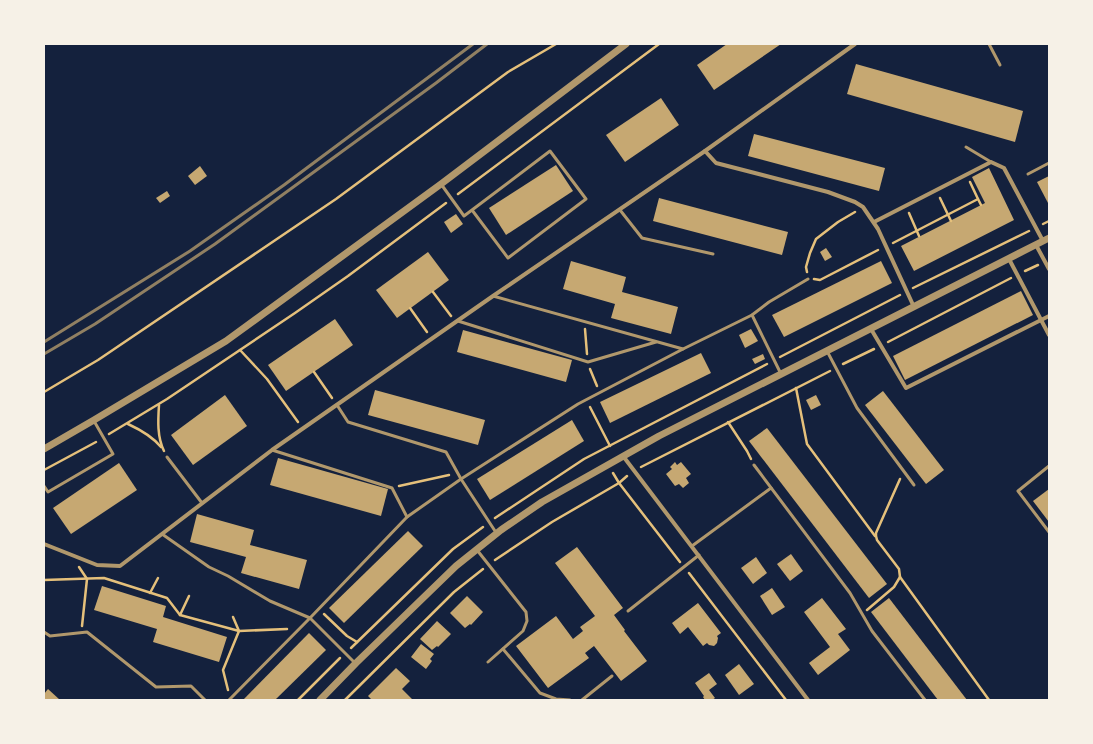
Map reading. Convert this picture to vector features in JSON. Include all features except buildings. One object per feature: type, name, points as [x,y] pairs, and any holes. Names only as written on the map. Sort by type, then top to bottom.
[{"type":"street","points":[[44,449],[226,341],[441,184],[626,44]]},
{"type":"street","points":[[44,544],[97,565],[120,566],[272,450],[705,151],[855,44]]},
{"type":"street","points":[[705,151],[716,163],[828,192],[855,202],[863,207],[874,222],[887,246],[914,307]]},
{"type":"street","points":[[320,700],[456,566],[542,502],[659,436],[1046,240],[1004,168],[991,162],[874,222]]},
{"type":"street","points":[[1036,245],[1049,270]]},
{"type":"street","points":[[1009,259],[1049,335]]},
{"type":"street","points":[[871,328],[906,388],[1049,316]]},
{"type":"street","points":[[623,456],[808,700]]},
{"type":"lane","points":[[989,44],[1000,65]]},
{"type":"lane","points":[[966,146],[991,162]]},
{"type":"lane","points":[[441,184],[464,216],[550,151],[586,199],[508,258],[472,210]]},
{"type":"lane","points":[[1028,174],[1049,162]]},
{"type":"lane","points":[[620,210],[642,238],[713,254]]},
{"type":"lane","points":[[230,699],[407,517],[460,478],[586,399],[752,315],[769,302],[808,279]]},
{"type":"lane","points":[[494,296],[683,349]]},
{"type":"lane","points":[[752,315],[781,374]]},
{"type":"lane","points":[[457,322],[588,362],[656,342]]},
{"type":"lane","points":[[827,351],[857,408],[914,485]]},
{"type":"lane","points":[[337,405],[348,422],[446,452],[460,478],[497,534]]},
{"type":"lane","points":[[44,486],[48,492],[113,454],[94,420]]},
{"type":"lane","points":[[272,450],[392,488],[407,517]]},
{"type":"lane","points":[[167,457],[202,503]]},
{"type":"lane","points":[[754,465],[850,593],[872,631],[925,700]]},
{"type":"lane","points":[[1049,466],[1018,491],[1049,532]]},
{"type":"lane","points":[[692,546],[771,488]]},
{"type":"lane","points":[[162,534],[209,567],[228,576],[270,601],[310,618],[356,663]]},
{"type":"lane","points":[[477,550],[526,612],[527,620],[523,631],[488,662]]},
{"type":"lane","points":[[628,611],[698,556]]},
{"type":"lane","points":[[44,632],[50,636],[87,632],[156,687],[192,686],[205,700]]},
{"type":"lane","points":[[503,649],[540,693],[556,699],[570,700]]},
{"type":"lane","points":[[582,700],[612,676]]},
{"type":"path","points":[[44,392],[98,360],[329,204],[508,72],[556,44]]},
{"type":"path","points":[[44,470],[128,424],[159,405],[348,276],[659,44]]},
{"type":"path","points":[[966,174],[981,205]]},
{"type":"path","points":[[936,190],[951,221]]},
{"type":"path","points":[[863,207],[838,222],[816,239],[806,267],[808,279],[820,280],[978,199]]},
{"type":"path","points":[[905,206],[919,236]]},
{"type":"path","points":[[433,292],[457,322]]},
{"type":"path","points":[[410,308],[432,339]]},
{"type":"path","points":[[240,350],[267,378],[303,429]]},
{"type":"path","points":[[314,372],[337,405]]},
{"type":"path","points":[[796,388],[807,444],[876,536],[877,540],[899,569],[900,576],[989,700]]},
{"type":"path","points":[[586,399],[610,446]]},
{"type":"path","points":[[159,405],[158,421],[161,446],[167,457]]},
{"type":"path","points":[[728,422],[747,451],[754,465]]},
{"type":"path","points":[[128,424],[155,439],[163,449]]},
{"type":"path","points":[[608,464],[619,483],[786,700]]},
{"type":"path","points":[[876,536],[892,495],[904,472]]},
{"type":"path","points":[[392,488],[448,475],[460,478]]},
{"type":"path","points":[[345,700],[349,699],[454,592],[488,565],[552,522],[619,483]]},
{"type":"path","points":[[70,554],[87,579],[82,632]]},
{"type":"path","points":[[862,614],[894,586],[900,576]]},
{"type":"path","points":[[44,580],[104,578],[167,598],[180,615],[239,631],[300,628]]},
{"type":"path","points":[[150,593],[158,578]]},
{"type":"path","points":[[180,615],[189,596]]},
{"type":"path","points":[[318,609],[347,636],[357,642]]},
{"type":"path","points":[[230,699],[223,670],[239,631],[233,617]]},
{"type":"railway","points":[[44,342],[190,251],[284,185],[473,44]]},
{"type":"railway","points":[[44,354],[95,324],[215,244],[436,83],[487,44]]}]
